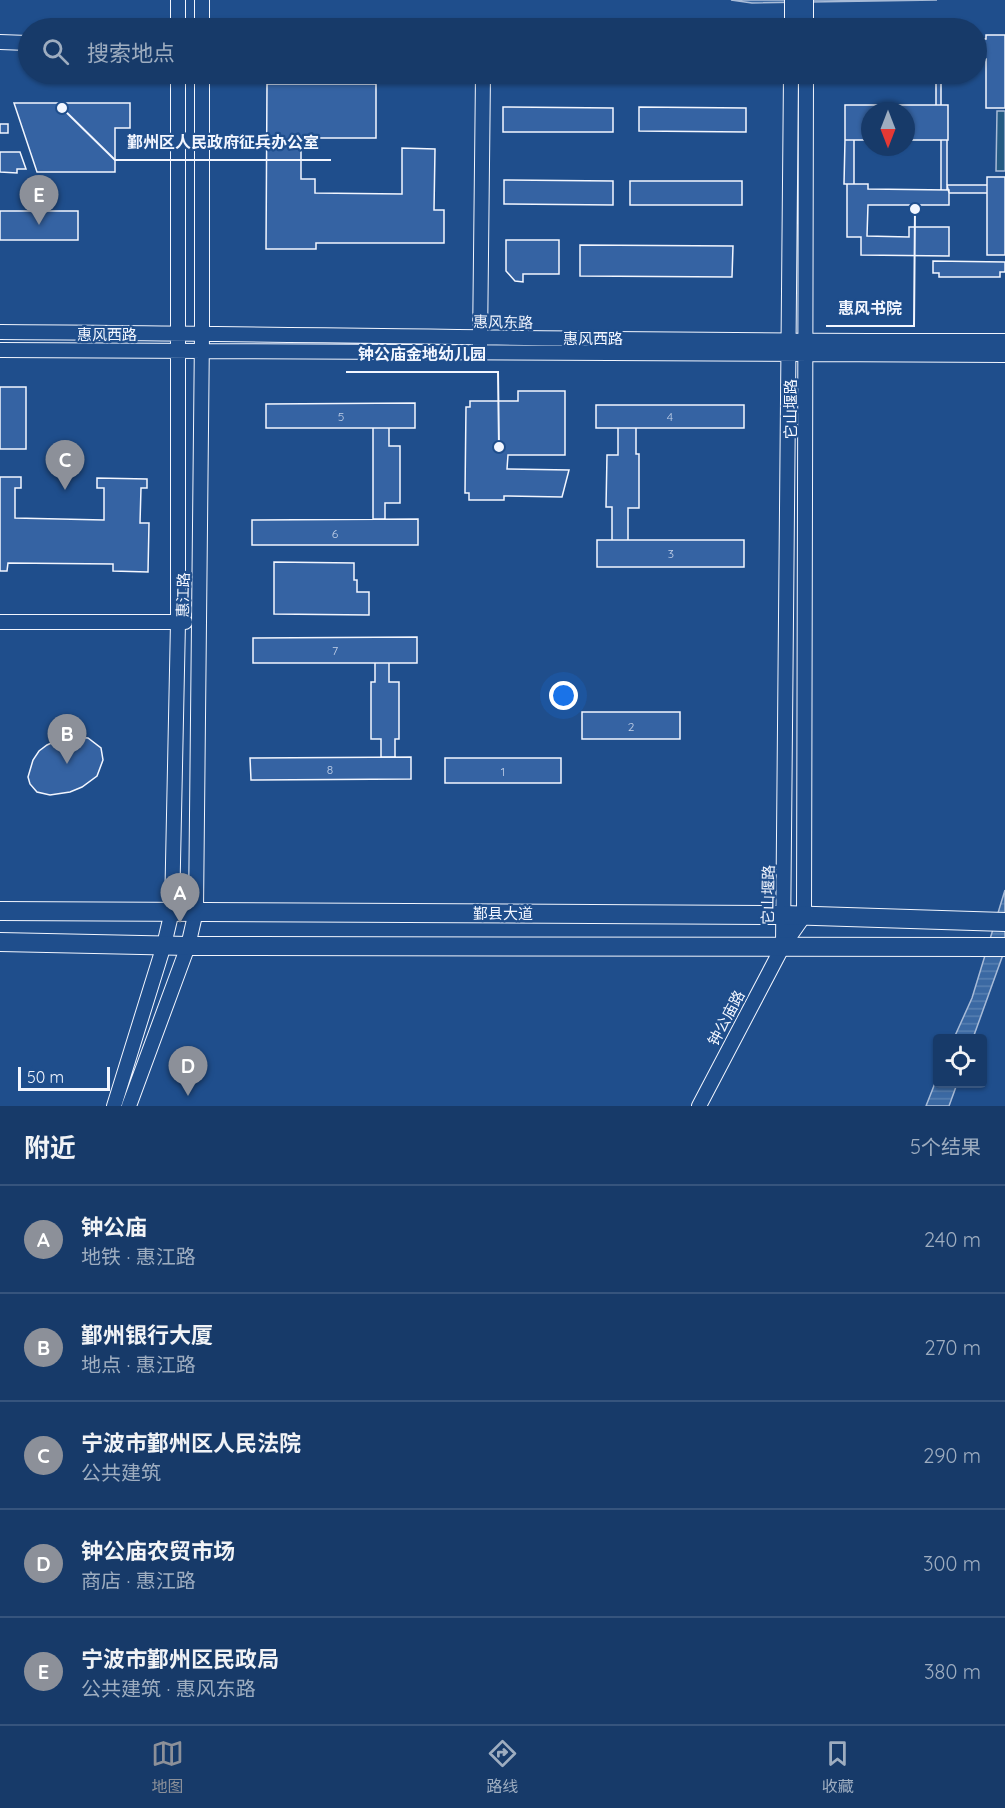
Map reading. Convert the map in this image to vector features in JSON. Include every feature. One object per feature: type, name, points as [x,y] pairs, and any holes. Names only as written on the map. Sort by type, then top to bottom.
[{"type":"main road","name":"鄞县大道","points":[[0,911],[172,910],[784,915],[1005,922]]},
{"type":"main road","points":[[0,942],[188,946],[960,945],[1005,947]]},
{"type":"street","points":[[178,0],[178,18]]},
{"type":"street","points":[[202,0],[202,18]]},
{"type":"street","points":[[792,0],[792,18]]},
{"type":"street","points":[[806,0],[806,18]]},
{"type":"street","points":[[0,42],[18,43]]},
{"type":"street","name":"惠江路","points":[[114,1106],[164,945],[172,910],[178,622],[178,84]]},
{"type":"street","name":"惠江路","points":[[129,1106],[188,946],[196,911],[202,351],[202,84]]},
{"type":"street","points":[[480,353],[483,84]]},
{"type":"street","name":"它山堰路","points":[[783,946],[791,84]]},
{"type":"street","name":"它山堰路","points":[[783,946],[804,916],[806,84]]},
{"type":"street","name":"惠风东路","points":[[0,332],[202,333],[789,348],[1005,341]]},
{"type":"street","name":"惠风西路","points":[[0,350],[480,353],[789,348]]},
{"type":"street","points":[[807,348],[1005,355]]},
{"type":"street","points":[[0,622],[199,622]]},
{"type":"street","name":"钟公庙路","points":[[699,1106],[783,946]]},
{"type":"shaded area","points":[[731,0],[937,0],[752,3]]},
{"type":"shaded area","points":[[997,111],[1005,111],[1005,171],[996,171]]},
{"type":"shaded area","points":[[1005,890],[1005,949],[974,1034],[956,1034],[972,998]]},
{"type":"shaded area","points":[[933,1088],[956,1088],[949,1106],[926,1106]]},
{"type":"building","points":[[987,35],[1005,35],[1005,108],[986,108]]},
{"type":"building","points":[[267,84],[376,84],[376,138],[301,138],[301,179],[315,179],[315,193],[402,194],[402,148],[435,149],[434,210],[444,210],[444,243],[316,243],[316,249],[266,249]]},
{"type":"building","points":[[936,84],[941,84],[941,105],[936,105]]},
{"type":"building","points":[[14,103],[130,103],[130,128],[115,128],[115,172],[37,172]]},
{"type":"building","points":[[845,105],[861,105],[861,140],[845,140]]},
{"type":"building","points":[[915,105],[948,105],[948,140],[915,140]]},
{"type":"building","points":[[503,107],[613,108],[613,132],[503,132]]},
{"type":"building","points":[[639,107],[746,108],[746,132],[639,131]]},
{"type":"building","points":[[0,124],[8,124],[8,133],[0,133]]},
{"type":"building","points":[[845,140],[854,140],[854,184],[844,184]]},
{"type":"building","points":[[941,140],[947,140],[947,190],[941,190]]},
{"type":"building","points":[[0,152],[20,152],[26,169],[17,169],[17,173],[0,172]]},
{"type":"building","points":[[987,177],[1005,177],[1005,255],[987,255]]},
{"type":"building","points":[[504,180],[613,181],[613,205],[504,204]]},
{"type":"building","points":[[630,181],[742,181],[742,205],[630,205]]},
{"type":"building","points":[[847,184],[868,184],[868,189],[949,190],[949,205],[868,205],[867,236],[909,237],[909,227],[949,227],[949,256],[861,255],[861,237],[847,237]]},
{"type":"building","points":[[947,185],[987,185],[987,193],[949,193]]},
{"type":"building","points":[[0,211],[78,211],[78,240],[0,240]]},
{"type":"building","points":[[506,240],[559,240],[559,274],[523,274],[523,282],[515,281],[506,271]]},
{"type":"building","points":[[580,245],[733,246],[732,277],[580,276]]},
{"type":"building","points":[[933,261],[1005,262],[1005,272],[1000,272],[1000,277],[939,277],[939,273],[933,273]]},
{"type":"building","points":[[0,387],[26,387],[26,449],[0,449]]},
{"type":"building","points":[[518,391],[565,391],[565,455],[508,455],[507,469],[569,470],[562,497],[504,496],[504,500],[469,500],[469,493],[465,493],[466,407],[470,407],[470,401],[518,401]]},
{"type":"building","points":[[415,403],[415,428],[266,428],[266,404]]},
{"type":"building","points":[[596,405],[744,405],[744,428],[596,428]]},
{"type":"building","points":[[373,428],[389,428],[389,446],[400,446],[400,503],[385,503],[385,519],[373,519]]},
{"type":"building","points":[[618,428],[636,428],[636,454],[639,454],[639,508],[628,508],[628,540],[612,540],[612,507],[606,507],[607,455],[618,455]]},
{"type":"building","points":[[0,477],[21,477],[21,488],[15,488],[15,518],[104,520],[104,488],[97,488],[97,478],[147,479],[147,488],[141,488],[140,523],[149,523],[148,572],[113,571],[113,564],[8,563],[7,571],[0,571]]},
{"type":"building","points":[[418,519],[418,545],[252,545],[252,520]]},
{"type":"building","points":[[597,540],[744,540],[744,567],[597,567]]},
{"type":"building","points":[[274,562],[354,563],[357,592],[369,592],[369,615],[274,614]]},
{"type":"building","points":[[417,637],[417,663],[253,663],[253,638]]},
{"type":"building","points":[[375,663],[389,663],[389,682],[399,682],[399,739],[395,739],[395,757],[381,757],[381,739],[371,739],[371,682],[375,682]]},
{"type":"building","points":[[582,712],[680,712],[680,739],[582,739]]},
{"type":"building","points":[[72,737],[88,738],[101,748],[103,760],[97,776],[82,787],[70,792],[50,795],[37,792],[30,784],[28,777],[33,760],[47,745]]},
{"type":"building","points":[[411,757],[411,779],[251,780],[250,758]]},
{"type":"building","points":[[445,758],[561,758],[561,783],[445,783]]},
{"type":"place","name":"鄞州区人民政府征兵办公室","points":[[62,108]]},
{"type":"place","name":"惠风书院","points":[[915,209]]},
{"type":"place","name":"宁波市鄞州区民政局","points":[[39,225]]},
{"type":"place","name":"钟公庙金地幼儿园","points":[[499,447]]},
{"type":"place","name":"宁波市鄞州区人民法院","points":[[65,490]]},
{"type":"place","name":"鄞州银行大厦","points":[[67,764]]},
{"type":"place","name":"钟公庙","points":[[180,923]]},
{"type":"place","name":"钟公庙农贸市场","points":[[188,1096]]}]
